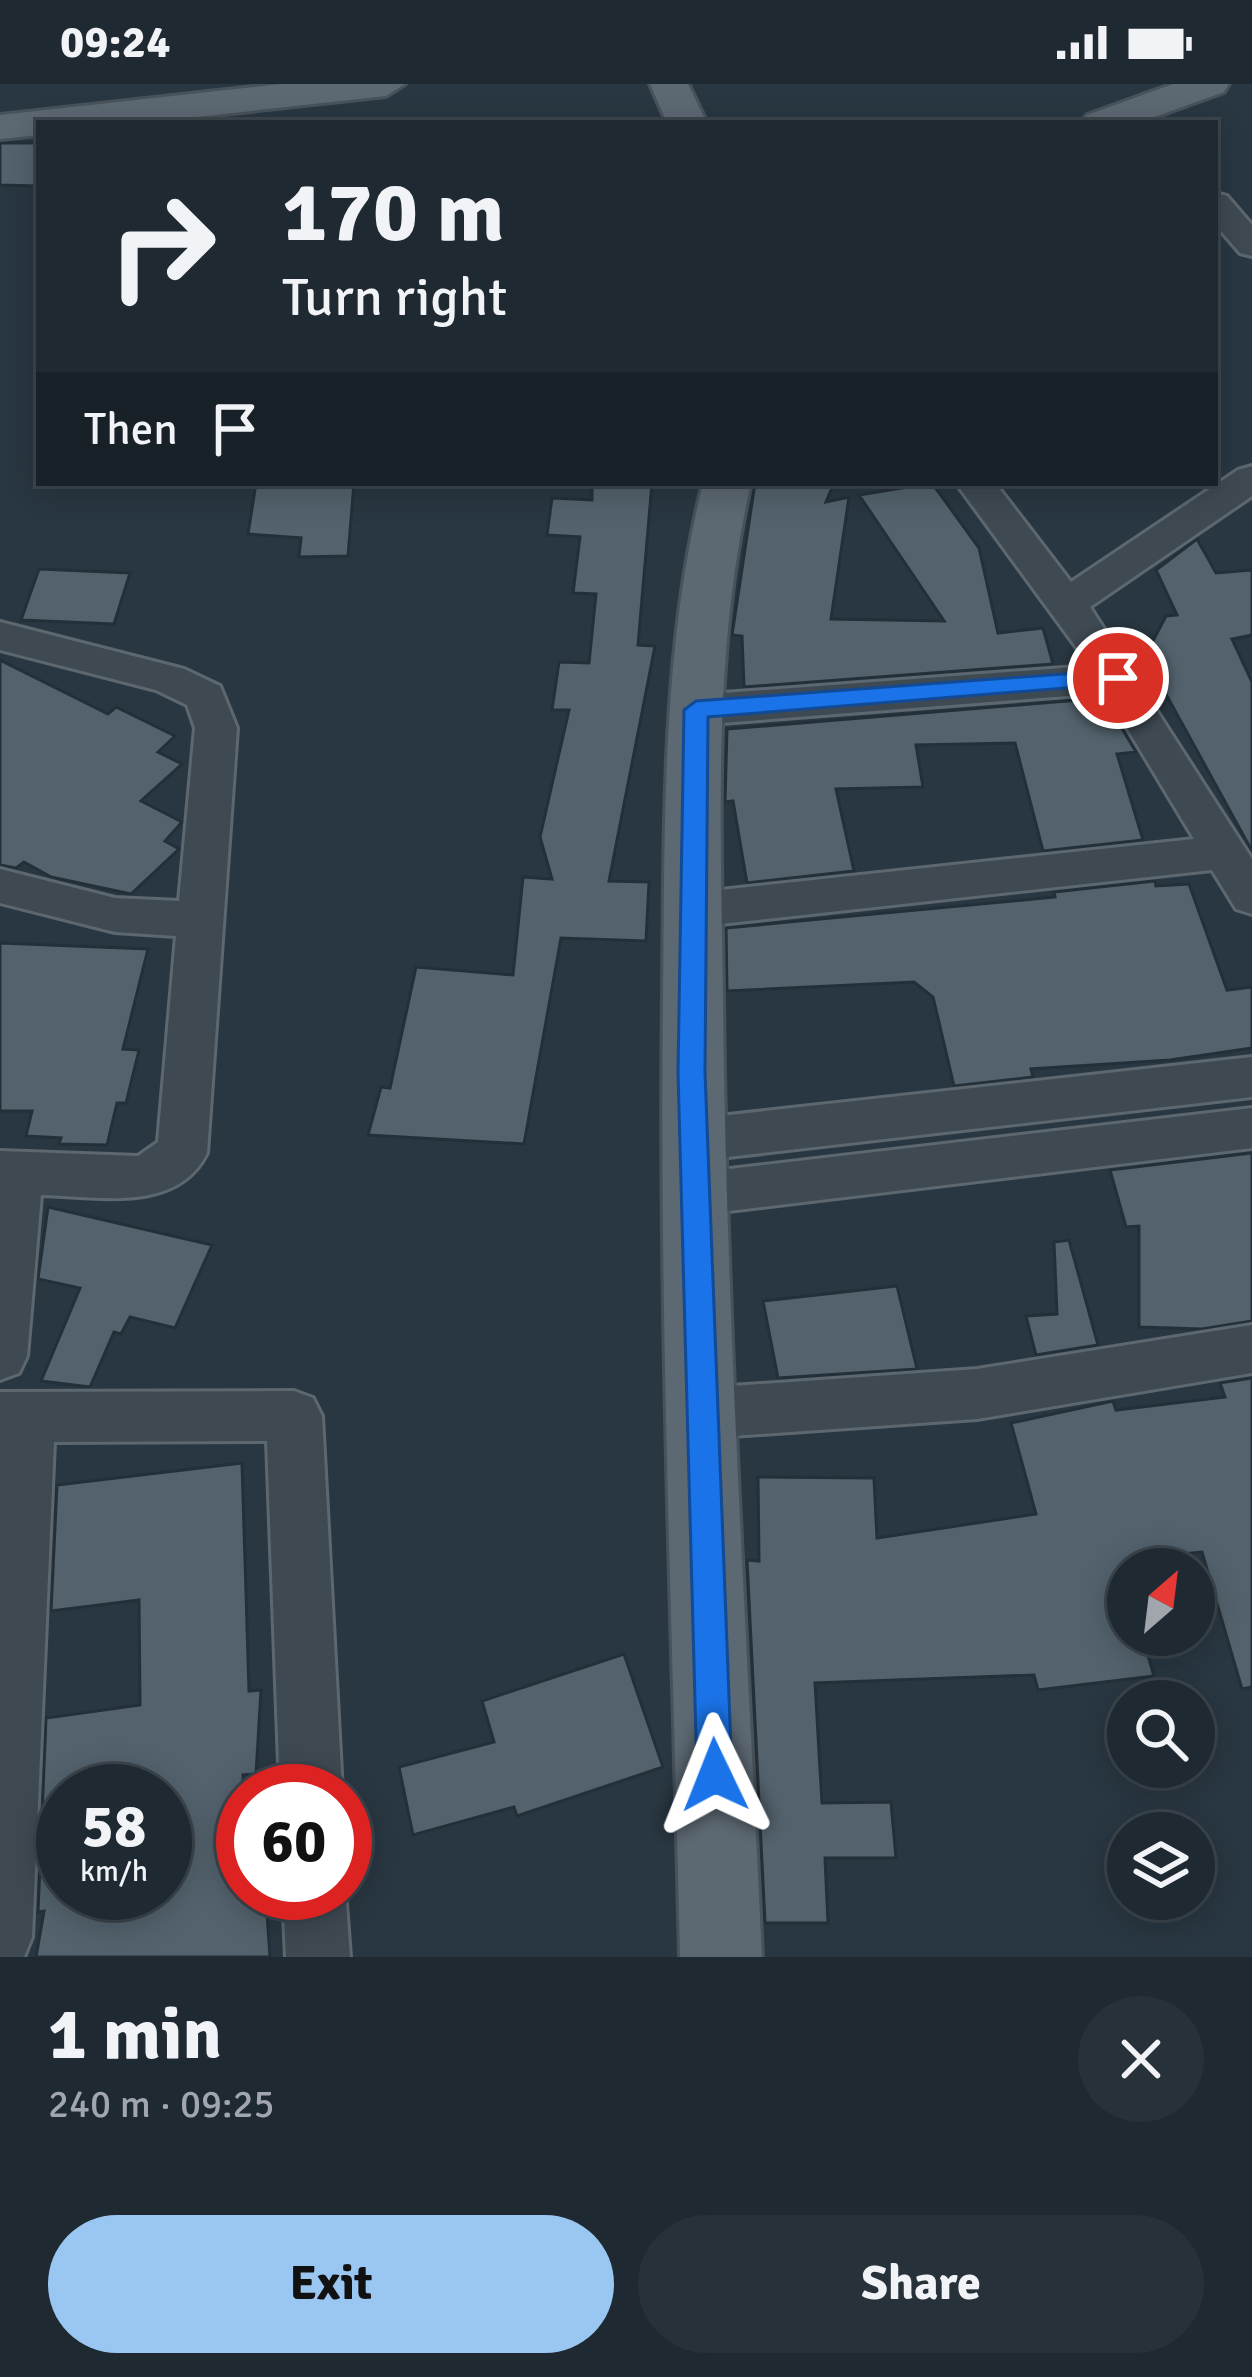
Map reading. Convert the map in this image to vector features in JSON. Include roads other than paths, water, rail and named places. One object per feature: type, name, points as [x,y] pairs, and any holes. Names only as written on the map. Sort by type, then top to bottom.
[{"type":"main road","points":[[55,120],[293,90],[386,84]]},
{"type":"main road","points":[[669,84],[686,120]]},
{"type":"main road","points":[[1127,119],[1197,86]]},
{"type":"main road","points":[[0,127],[36,122]]},
{"type":"main road","points":[[721,1957],[694,1167],[693,910],[696,710],[707,552],[726,486]]},
{"type":"street","points":[[1218,206],[1252,246]]},
{"type":"street","points":[[1065,605],[1252,478]]},
{"type":"street","points":[[977,486],[1118,678],[1252,897]]},
{"type":"street","points":[[0,636],[169,680],[205,696],[216,728],[182,1153],[146,1177],[9,1173],[0,1356]]},
{"type":"street","points":[[696,710],[1118,678]]},
{"type":"street","points":[[693,910],[1226,852]]},
{"type":"street","points":[[0,886],[116,915],[204,920]]},
{"type":"street","points":[[694,1167],[1252,1077]]},
{"type":"street","points":[[694,1167],[1252,1127]]},
{"type":"street","points":[[703,1413],[977,1394],[1252,1349]]},
{"type":"street","points":[[0,1937],[14,1417],[294,1416],[309,1764]]},
{"type":"street","points":[[316,1920],[318,1957]]}]
